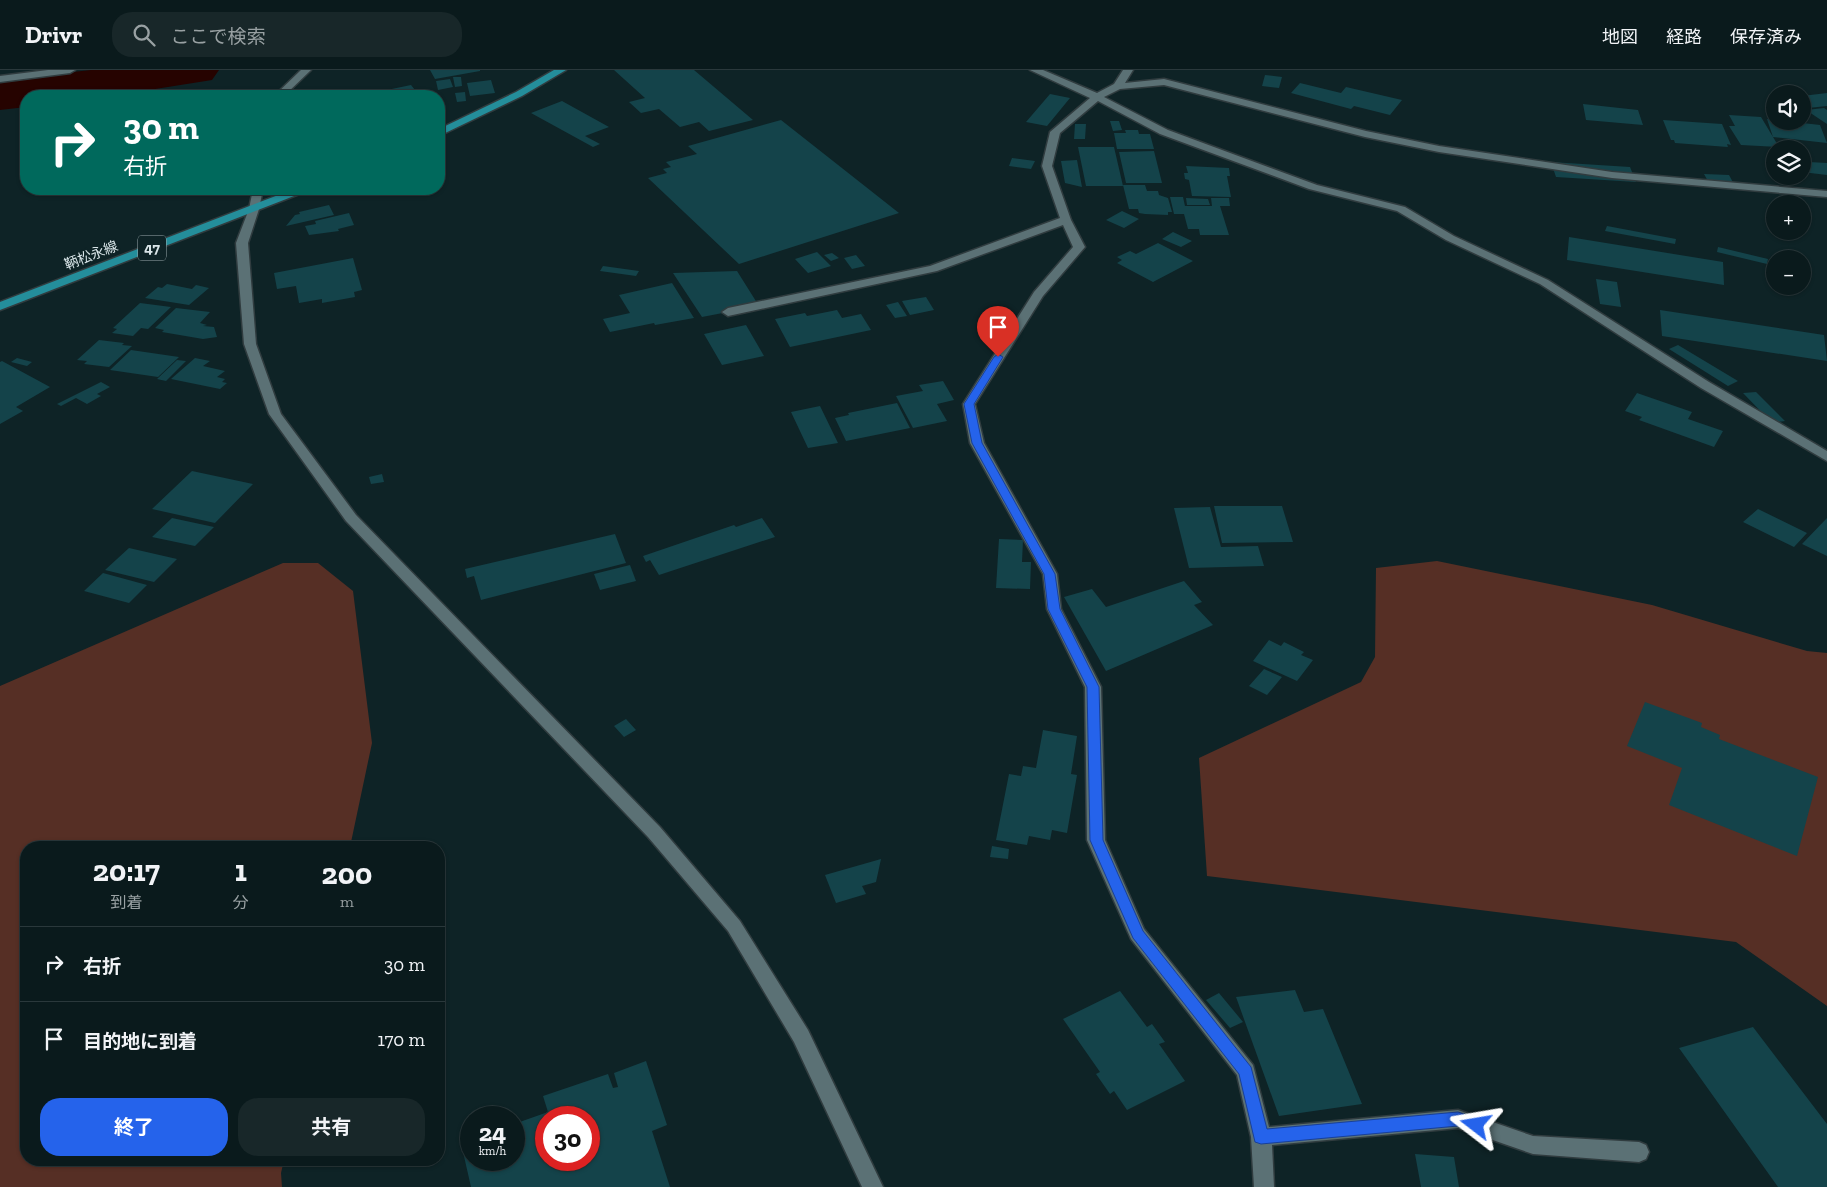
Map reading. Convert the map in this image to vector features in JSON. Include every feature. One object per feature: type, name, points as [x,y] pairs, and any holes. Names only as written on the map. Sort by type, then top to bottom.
[{"type":"main road","points":[[445,130],[519,94],[560,70]]},
{"type":"main road","name":"鞆松永線","points":[[0,306],[289,195]]},
{"type":"street","points":[[0,79],[70,70]]},
{"type":"street","points":[[285,90],[306,70]]},
{"type":"street","points":[[1035,70],[1097,97],[1164,132],[1313,187],[1401,209],[1450,238],[1544,282],[1705,384],[1827,457]]},
{"type":"street","points":[[1118,86],[1128,70]]},
{"type":"street","points":[[1264,1187],[1261,1137],[1246,1071],[1137,934],[1096,840],[1093,687],[1054,609],[1050,574],[977,443],[969,404],[1038,294],[1079,247],[1066,220],[1047,166],[1055,132],[1097,97],[1118,86],[1164,82],[1365,134],[1458,152],[1612,175],[1827,194]]},
{"type":"street","points":[[257,195],[242,243],[250,344],[275,414],[352,518],[654,832],[734,926],[802,1036],[873,1187]]},
{"type":"street","points":[[728,312],[933,269],[1066,220]]},
{"type":"street","points":[[1261,1137],[1458,1119],[1533,1145],[1639,1152]]},
{"type":"shaded area","points":[[1437,561],[1652,605],[1807,651],[1827,653],[1827,1006],[1736,942],[1207,876],[1199,758],[1361,682],[1375,657],[1376,568]]},
{"type":"shaded area","points":[[283,563],[318,563],[353,591],[372,743],[351,841],[20,841],[20,1166],[283,1166],[282,1187],[0,1187],[0,686]]},
{"type":"building","points":[[430,70],[480,70],[480,71],[435,79]]},
{"type":"building","points":[[614,70],[694,70],[753,120],[709,131],[699,122],[680,127],[659,109],[641,113],[629,102],[645,98]]},
{"type":"building","points":[[1265,75],[1282,77],[1279,88],[1262,86]]},
{"type":"building","points":[[453,77],[461,77],[462,86],[455,87]]},
{"type":"building","points":[[450,79],[453,87],[438,90],[436,81]]},
{"type":"building","points":[[491,80],[495,93],[470,96],[467,83]]},
{"type":"building","points":[[1300,83],[1341,93],[1346,87],[1402,100],[1390,115],[1354,106],[1351,109],[1291,93]]},
{"type":"building","points":[[411,85],[415,90],[387,90]]},
{"type":"building","points":[[465,92],[466,101],[457,102],[455,93]]},
{"type":"building","points":[[1827,93],[1827,106],[1811,108],[1811,95]]},
{"type":"building","points":[[1050,94],[1070,98],[1047,126],[1026,122]]},
{"type":"building","points":[[562,101],[609,127],[585,136],[600,144],[593,147],[531,113]]},
{"type":"building","points":[[1583,104],[1638,110],[1643,125],[1586,120]]},
{"type":"building","points":[[1824,108],[1827,110],[1827,124],[1811,113],[1811,109]]},
{"type":"building","points":[[1729,115],[1761,117],[1766,125],[1766,130],[1769,130],[1775,140],[1766,140],[1766,146],[1741,145],[1729,126],[1735,126]]},
{"type":"building","points":[[781,120],[899,213],[739,264],[648,178],[667,173],[663,169],[671,167],[666,162],[697,154],[688,146]]},
{"type":"building","points":[[1663,120],[1722,124],[1731,145],[1727,144],[1728,147],[1675,143],[1674,140],[1671,140]]},
{"type":"building","points":[[1110,121],[1119,121],[1122,130],[1113,131]]},
{"type":"building","points":[[1075,124],[1086,124],[1085,139],[1074,139]]},
{"type":"building","points":[[1811,124],[1820,125],[1827,143],[1811,140],[1773,137],[1771,130],[1811,130]]},
{"type":"building","points":[[1125,130],[1138,130],[1139,134],[1150,134],[1154,149],[1117,149],[1114,133],[1126,133]]},
{"type":"building","points":[[1078,147],[1114,147],[1123,186],[1086,186]]},
{"type":"building","points":[[1154,151],[1162,183],[1126,183],[1119,152]]},
{"type":"building","points":[[1012,158],[1035,161],[1031,169],[1009,166]]},
{"type":"building","points":[[1077,160],[1082,187],[1065,183],[1061,161]]},
{"type":"building","points":[[1551,162],[1630,167],[1636,182],[1556,177]]},
{"type":"building","points":[[1811,162],[1827,163],[1827,175],[1811,173]]},
{"type":"building","points":[[1186,166],[1229,168],[1230,176],[1227,176],[1231,197],[1192,196],[1189,180],[1185,179],[1184,173],[1188,173]]},
{"type":"building","points":[[1704,174],[1729,175],[1735,186],[1710,185]]},
{"type":"building","points":[[1123,185],[1145,185],[1147,191],[1158,191],[1159,195],[1168,198],[1172,212],[1168,212],[1168,215],[1145,214],[1139,213],[1138,209],[1129,209]]},
{"type":"building","points":[[1170,197],[1183,197],[1185,206],[1212,206],[1211,198],[1229,198],[1230,206],[1220,206],[1229,235],[1200,235],[1199,229],[1188,229],[1184,214],[1174,214]]},
{"type":"building","points":[[1186,198],[1208,199],[1210,205],[1187,205]]},
{"type":"building","points":[[329,205],[334,215],[286,226],[295,215],[300,214],[299,212]]},
{"type":"building","points":[[1122,211],[1139,219],[1124,228],[1106,220]]},
{"type":"building","points":[[349,213],[354,225],[338,229],[339,231],[309,235],[305,226],[316,224],[315,221]]},
{"type":"building","points":[[1607,226],[1676,239],[1675,244],[1605,231]]},
{"type":"building","points":[[1173,232],[1192,241],[1181,247],[1162,239]]},
{"type":"building","points":[[1569,237],[1723,262],[1724,285],[1567,260]]},
{"type":"building","points":[[1158,243],[1193,261],[1153,282],[1117,263],[1122,260],[1117,257],[1130,251],[1136,254]]},
{"type":"building","points":[[1718,247],[1766,259],[1766,264],[1717,252]]},
{"type":"building","points":[[817,252],[831,266],[808,273],[795,259]]},
{"type":"building","points":[[832,253],[839,258],[831,261],[824,255]]},
{"type":"building","points":[[856,255],[865,266],[852,269],[844,258]]},
{"type":"building","points":[[353,258],[362,290],[354,292],[355,297],[322,303],[322,299],[299,303],[296,286],[277,289],[274,273]]},
{"type":"building","points":[[603,266],[639,271],[636,276],[600,271]]},
{"type":"building","points":[[737,271],[759,306],[702,317],[673,273]]},
{"type":"building","points":[[1596,279],[1617,282],[1621,307],[1600,304]]},
{"type":"building","points":[[672,283],[694,318],[655,325],[654,323],[610,332],[603,319],[630,313],[619,295]]},
{"type":"building","points":[[167,284],[192,289],[196,285],[209,288],[189,305],[145,298],[158,287],[162,288]]},
{"type":"building","points":[[926,297],[934,310],[910,315],[902,301]]},
{"type":"building","points":[[898,302],[907,316],[895,318],[886,305]]},
{"type":"building","points":[[140,303],[171,307],[148,329],[141,328],[133,336],[112,333],[117,329],[113,328]]},
{"type":"building","points":[[176,308],[210,312],[200,323],[207,325],[203,326],[214,327],[217,337],[203,339],[162,332],[164,330],[155,328]]},
{"type":"building","points":[[837,310],[842,318],[861,314],[871,330],[790,347],[775,319],[805,313],[807,316]]},
{"type":"building","points":[[1660,310],[1824,335],[1827,361],[1662,336]]},
{"type":"building","points":[[746,325],[764,356],[722,365],[704,334]]},
{"type":"building","points":[[99,340],[124,343],[122,345],[132,346],[109,367],[84,364],[87,361],[77,360]]},
{"type":"building","points":[[1678,345],[1738,381],[1728,386],[1669,349]]},
{"type":"building","points":[[131,350],[179,357],[158,377],[110,370]]},
{"type":"building","points":[[17,358],[32,362],[27,366],[11,362]]},
{"type":"building","points":[[195,358],[210,361],[203,366],[225,371],[217,377],[225,379],[222,382],[227,383],[220,389],[171,379]]},
{"type":"building","points":[[177,360],[186,361],[166,381],[157,379]]},
{"type":"building","points":[[2,361],[50,387],[16,407],[23,411],[0,424],[0,362]]},
{"type":"building","points":[[943,381],[954,400],[937,404],[947,421],[913,428],[896,396],[923,391],[919,385]]},
{"type":"building","points":[[101,382],[110,387],[97,394],[101,396],[87,404],[76,398],[61,406],[57,404]]},
{"type":"building","points":[[1756,392],[1785,421],[1772,423],[1743,393]]},
{"type":"building","points":[[1637,393],[1692,412],[1688,419],[1723,431],[1714,447],[1639,420],[1642,417],[1625,411]]},
{"type":"building","points":[[897,403],[910,428],[846,441],[835,418],[849,415],[848,413]]},
{"type":"building","points":[[820,406],[838,443],[808,448],[791,412]]},
{"type":"building","points":[[192,471],[253,484],[215,523],[152,509]]},
{"type":"building","points":[[382,474],[384,482],[371,484],[369,477]]},
{"type":"building","points":[[1214,506],[1282,506],[1293,542],[1222,543]]},
{"type":"building","points":[[1210,507],[1221,547],[1258,546],[1264,566],[1189,568],[1174,508]]},
{"type":"building","points":[[1758,509],[1807,533],[1794,547],[1743,522]]},
{"type":"building","points":[[172,518],[214,527],[195,546],[152,537]]},
{"type":"building","points":[[762,518],[775,537],[659,575],[650,560],[646,562],[643,556],[734,525],[736,527]]},
{"type":"building","points":[[1827,518],[1827,556],[1802,544]]},
{"type":"building","points":[[615,534],[626,563],[481,600],[474,576],[467,578],[465,569]]},
{"type":"building","points":[[999,539],[1023,540],[1022,562],[1031,562],[1030,589],[996,588]]},
{"type":"building","points":[[129,548],[177,559],[154,582],[105,570]]},
{"type":"building","points":[[630,565],[636,581],[600,590],[594,574]]},
{"type":"building","points":[[103,573],[147,585],[129,603],[84,591]]},
{"type":"building","points":[[1184,581],[1202,602],[1194,605],[1213,625],[1106,671],[1064,597],[1092,589],[1106,607]]},
{"type":"building","points":[[1269,640],[1281,646],[1284,642],[1304,652],[1301,655],[1313,660],[1297,681],[1253,661]]},
{"type":"building","points":[[1264,669],[1282,677],[1267,695],[1249,686]]},
{"type":"building","points":[[1645,702],[1702,723],[1701,727],[1720,735],[1719,739],[1818,777],[1797,856],[1669,805],[1682,768],[1627,746]]},
{"type":"building","points":[[626,719],[636,730],[624,737],[614,726]]},
{"type":"building","points":[[1043,730],[1077,736],[1071,774],[1077,775],[1067,833],[1052,830],[1050,840],[1029,836],[1027,845],[996,840],[1009,774],[1021,776],[1023,766],[1036,768]]},
{"type":"building","points":[[992,846],[1009,849],[1008,859],[990,857]]},
{"type":"building","points":[[881,859],[876,882],[862,886],[866,894],[836,903],[825,875]]},
{"type":"building","points":[[1295,990],[1304,1012],[1323,1009],[1362,1104],[1279,1116],[1236,997]]},
{"type":"building","points":[[1120,991],[1147,1027],[1152,1024],[1165,1042],[1159,1044],[1185,1081],[1127,1110],[1114,1091],[1110,1094],[1096,1074],[1100,1072],[1063,1019]]},
{"type":"building","points":[[1219,993],[1243,1022],[1230,1028],[1206,1000]]},
{"type":"building","points":[[1753,1027],[1827,1124],[1827,1187],[1778,1187],[1679,1048]]},
{"type":"building","points":[[646,1061],[667,1125],[652,1131],[670,1187],[471,1187],[467,1171],[525,1171],[525,1120],[535,1117],[535,1171],[600,1171],[600,1106],[546,1106],[543,1096],[608,1074],[613,1088],[618,1087],[614,1073]]},
{"type":"building","points":[[1415,1154],[1454,1157],[1459,1187],[1421,1187]]},
{"type":"waterway","points":[[49,90],[195,70]]},
{"type":"waterway","points":[[0,95],[20,93]]},
{"type":"route","points":[[998,357],[969,404],[973,424],[977,443],[1050,574],[1054,609],[1093,687],[1096,840],[1137,934],[1246,1071],[1261,1137],[1458,1119],[1476,1125]]}]
